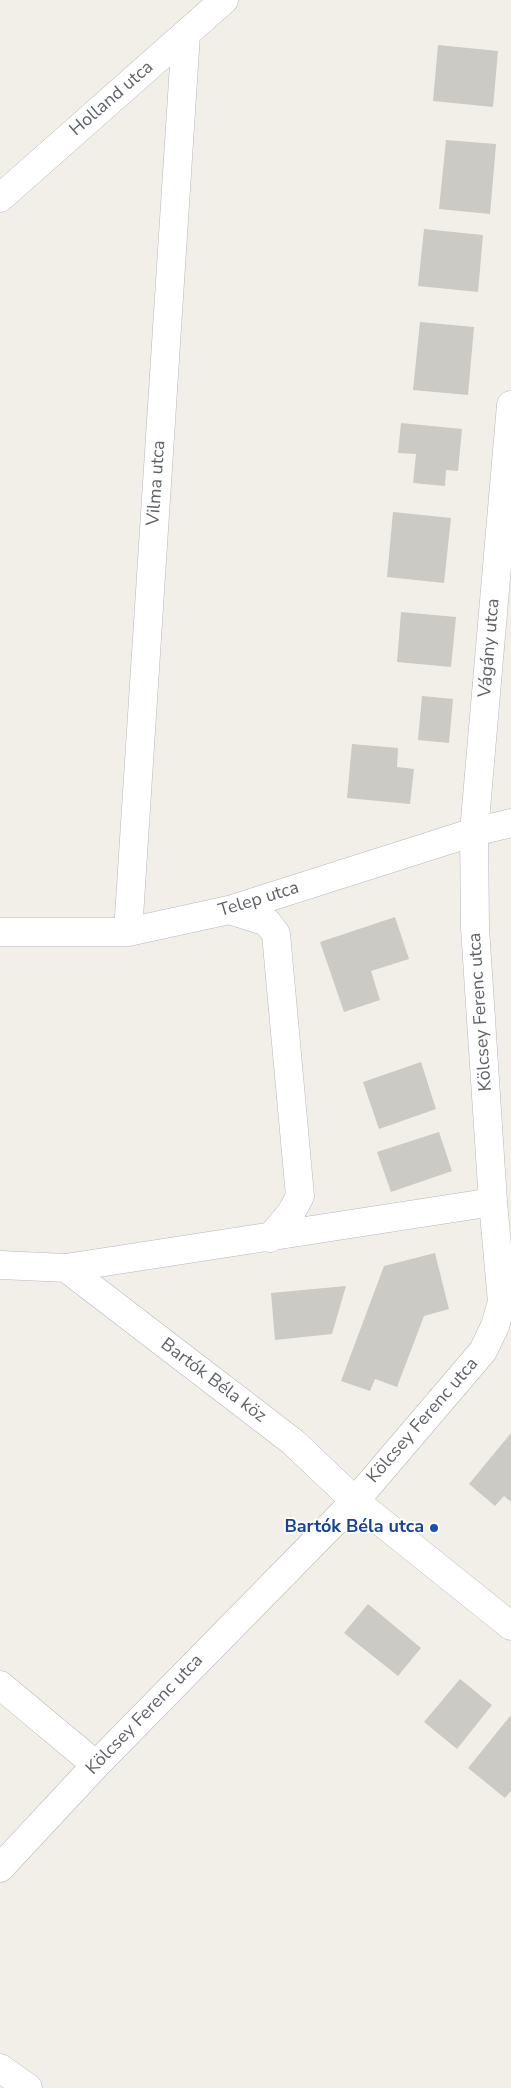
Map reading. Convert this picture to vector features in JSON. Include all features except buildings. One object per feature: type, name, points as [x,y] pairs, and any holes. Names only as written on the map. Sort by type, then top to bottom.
[{"type":"street","name":"Holland utca","points":[[0,198],[224,0]]},
{"type":"street","name":"Vilma utca","points":[[128,932],[186,34]]},
{"type":"street","name":"Vágány utca","points":[[474,832],[511,405]]},
{"type":"street","name":"Telep utca","points":[[0,932],[128,932],[229,910],[474,832],[511,823]]},
{"type":"street","name":"Kölcsey Ferenc utca","points":[[0,1868],[96,1765],[354,1501],[483,1351],[495,1326],[502,1302],[493,1202],[475,928],[474,832]]},
{"type":"street","points":[[229,910],[267,922],[276,934],[300,1196],[291,1213],[270,1238]]},
{"type":"street","points":[[0,1265],[66,1268],[270,1238],[493,1202]]},
{"type":"street","name":"Bartók Béla köz","points":[[66,1268],[293,1442],[354,1501]]},
{"type":"street","points":[[354,1501],[511,1626]]},
{"type":"street","points":[[0,1685],[96,1765]]},
{"type":"street","points":[[0,2068],[28,2088]]},
{"type":"place","name":"Bartók Béla utca","points":[[434,1528]]}]
